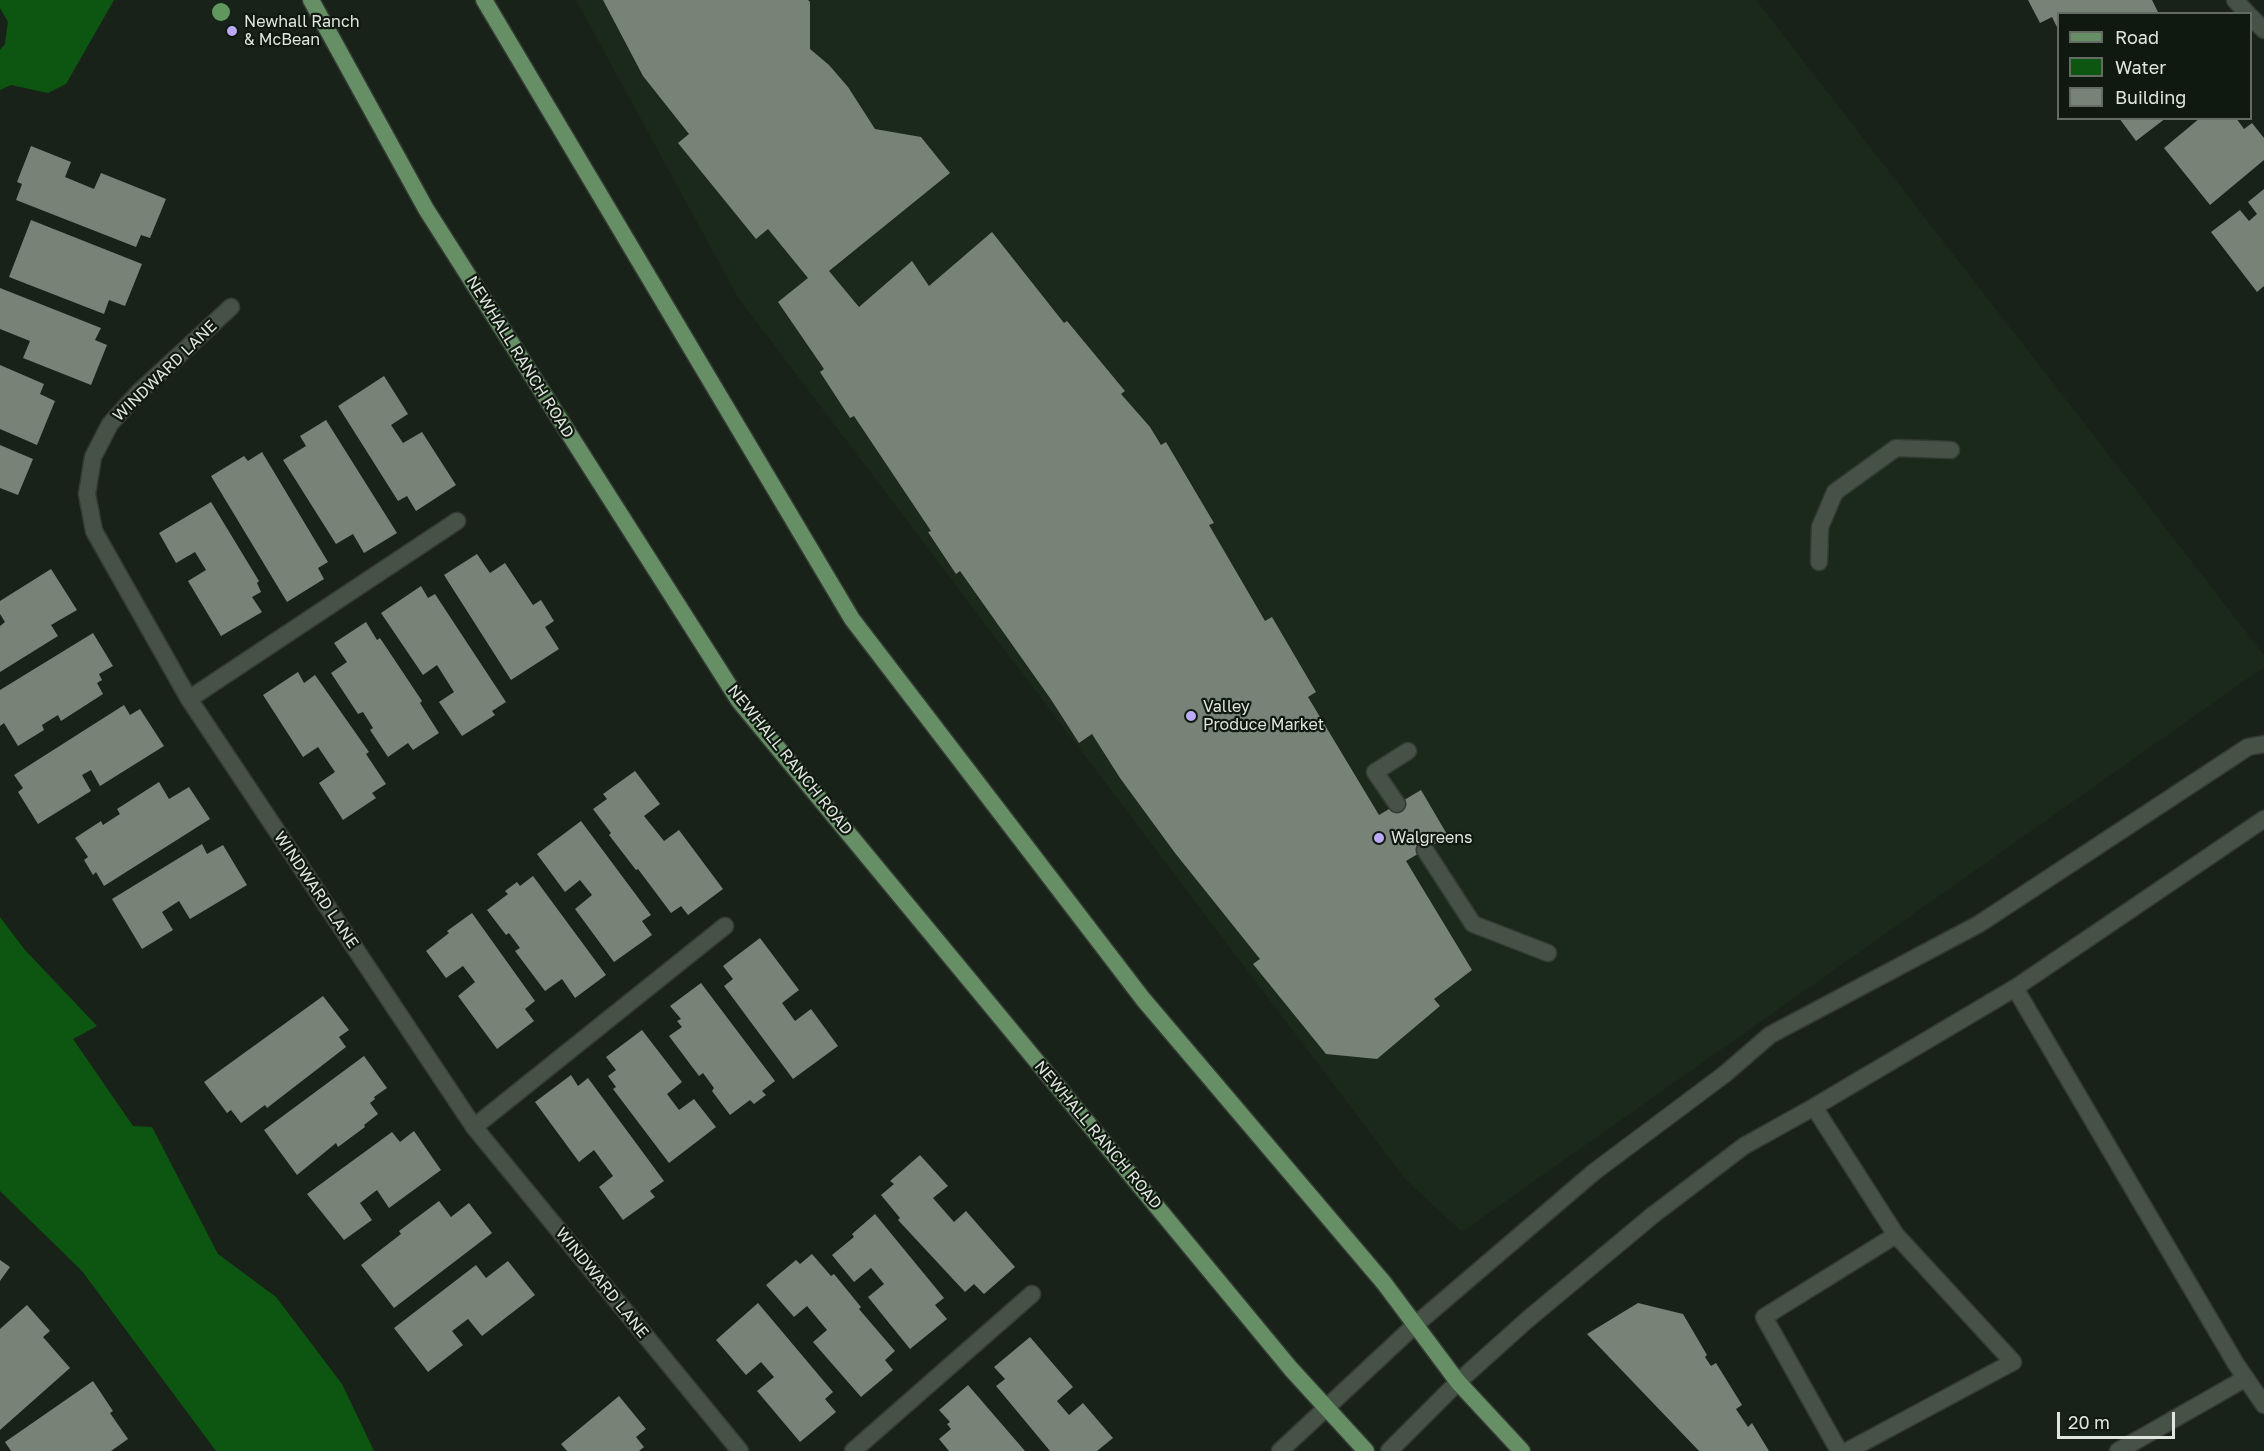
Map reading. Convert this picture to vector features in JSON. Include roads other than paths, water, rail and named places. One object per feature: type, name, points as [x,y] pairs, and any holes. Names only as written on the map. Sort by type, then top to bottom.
[{"type":"main road","name":"NEWHALL RANCH ROAD","points":[[311,0],[426,209],[739,701],[1291,1368],[1366,1451]]},
{"type":"main road","points":[[486,2],[852,619],[1143,999],[1384,1283],[1458,1382],[1522,1451]]},
{"type":"street","points":[[2235,0],[2246,12]]},
{"type":"street","points":[[2252,18],[2264,30]]},
{"type":"street","name":"WINDWARD LANE","points":[[231,307],[138,393],[111,424],[93,457],[87,494],[94,531],[189,699],[474,1127],[740,1451]]},
{"type":"street","points":[[1819,562],[1820,526],[1835,492],[1896,448],[1951,450]]},
{"type":"street","points":[[189,699],[458,521]]},
{"type":"street","points":[[1280,1451],[1414,1326],[1594,1172],[1725,1074],[1770,1035],[1979,924],[2248,747],[2264,744]]},
{"type":"street","points":[[1397,804],[1375,772],[1408,751]]},
{"type":"street","points":[[1389,1451],[1458,1382],[1527,1320],[1653,1215],[1744,1146],[2015,988],[2264,819]]},
{"type":"street","points":[[1425,850],[1473,924],[1548,953]]},
{"type":"street","points":[[474,1127],[725,926]]},
{"type":"street","points":[[2015,988],[2264,1406]]},
{"type":"street","points":[[1814,1107],[1896,1235],[2013,1362],[1847,1451]]},
{"type":"street","points":[[1839,1451],[1764,1317],[1896,1235]]},
{"type":"street","points":[[853,1451],[1032,1294]]},
{"type":"street","points":[[2118,1451],[2246,1378]]},
{"type":"water","points":[[0,0],[114,0],[66,84],[48,93],[11,85],[0,90],[0,50],[5,44],[8,22],[0,8]]},
{"type":"water","points":[[0,917],[25,950],[97,1026],[73,1039],[133,1126],[152,1127],[218,1254],[276,1297],[342,1384],[374,1451],[216,1451],[82,1271],[0,1191]]},
{"type":"place","name":"Newhall Ranch & McBean","points":[[232,31]]},
{"type":"place","name":"Valley Produce Market","points":[[1191,716]]},
{"type":"place","name":"Walgreens","points":[[1379,838]]}]
